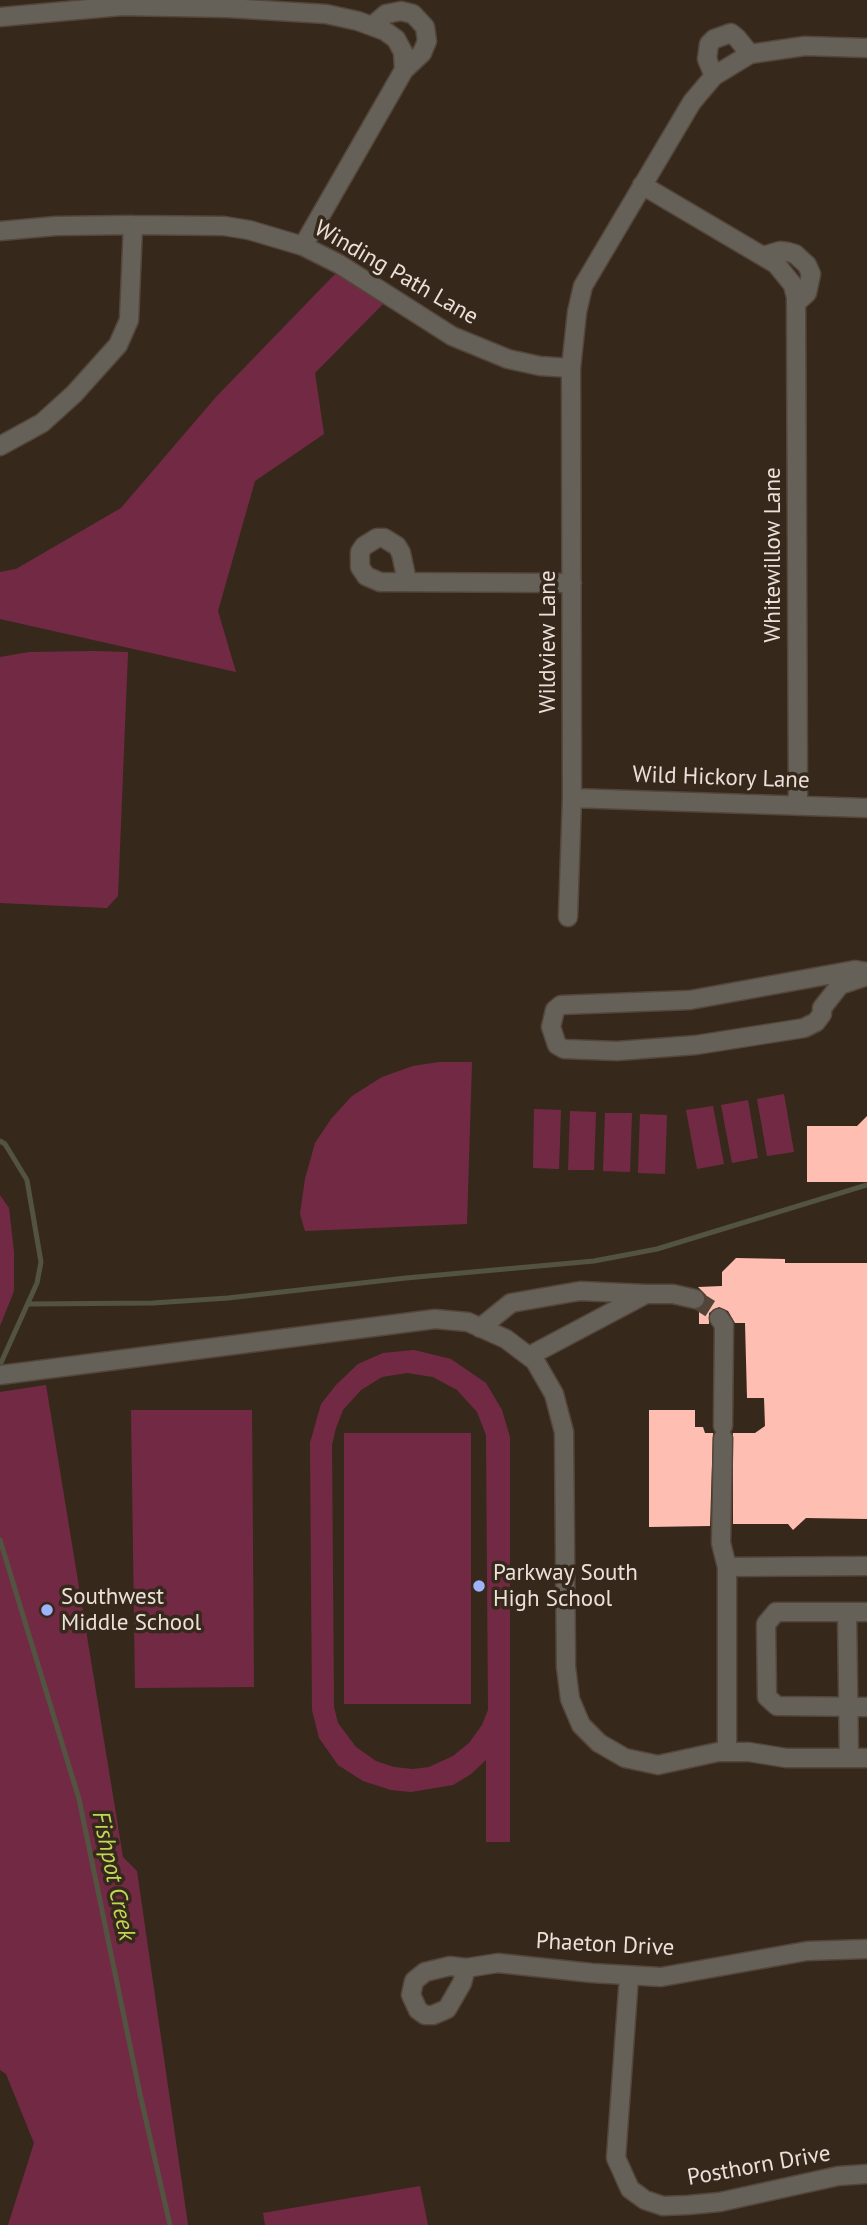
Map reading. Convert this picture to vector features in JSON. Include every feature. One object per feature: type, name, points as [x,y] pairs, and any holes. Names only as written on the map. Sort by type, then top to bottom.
[{"type":"street","points":[[0,17],[122,6],[326,14],[385,31],[396,40],[402,52],[404,70]]},
{"type":"street","points":[[303,246],[404,70],[422,53],[427,41],[425,27],[413,14],[401,11],[386,14],[372,26]]},
{"type":"street","points":[[714,76],[707,59],[709,44],[714,39],[731,33],[750,54]]},
{"type":"street","points":[[571,368],[583,286],[692,102],[714,76],[750,54],[805,46],[867,48]]},
{"type":"street","name":"Whitewillow Lane","points":[[642,185],[776,264],[793,285],[796,303],[798,806]]},
{"type":"street","points":[[0,446],[41,423],[74,394],[118,345],[129,320],[133,225]]},
{"type":"street","name":"Winding Path Lane","points":[[0,231],[56,226],[133,225],[225,226],[261,233],[303,246],[340,264],[452,336],[508,359],[540,366],[571,368]]},
{"type":"street","name":"Wildview Lane","points":[[568,917],[572,798],[571,368]]},
{"type":"street","points":[[407,581],[572,583]]},
{"type":"street","name":"Wild Hickory Lane","points":[[572,798],[867,808]]},
{"type":"street","points":[[810,978],[822,1014],[816,1022],[804,1028],[696,1045],[617,1051],[564,1049],[553,1039],[551,1027],[555,1010],[561,1005],[690,1000],[810,978],[855,970],[867,974]]},
{"type":"street","points":[[821,1008],[840,985],[867,974]]},
{"type":"street","points":[[480,1328],[511,1303],[580,1292],[674,1294],[695,1299]]},
{"type":"street","points":[[529,1356],[646,1294]]},
{"type":"street","points":[[719,1318],[724,1325],[721,1543],[727,1567],[727,1752]]},
{"type":"street","points":[[0,1375],[435,1319],[468,1322],[506,1339],[535,1361],[554,1394],[564,1432],[566,1667],[570,1699],[581,1725],[599,1743],[625,1758],[658,1765],[727,1752],[749,1752],[786,1758],[858,1758],[848,1707],[847,1612]]},
{"type":"street","points":[[727,1567],[867,1566]]},
{"type":"street","points":[[867,1612],[776,1612],[766,1624],[767,1697],[777,1706],[867,1707]]},
{"type":"street","name":"Phaeton Drive","points":[[466,1968],[498,1963],[661,1977],[807,1951],[867,1949]]},
{"type":"street","name":"Posthorn Drive","points":[[629,1976],[616,2158],[631,2189],[645,2200],[663,2206],[688,2205],[720,2202],[838,2176],[867,2174]]},
{"type":"shaded area","points":[[337,272],[384,303],[315,373],[324,434],[255,481],[218,611],[236,672],[0,619],[0,572],[16,569],[121,508],[216,397]]},
{"type":"shaded area","points":[[29,652],[128,652],[118,896],[107,908],[0,903],[0,657]]},
{"type":"shaded area","points":[[439,1062],[472,1062],[467,1224],[305,1231],[300,1214],[305,1179],[315,1143],[331,1119],[352,1096],[382,1077],[413,1066]]},
{"type":"shaded area","points":[[784,1094],[794,1152],[767,1156],[757,1099]]},
{"type":"shaded area","points":[[748,1100],[758,1158],[732,1163],[721,1105]]},
{"type":"shaded area","points":[[713,1106],[724,1164],[697,1169],[686,1110]]},
{"type":"shaded area","points":[[534,1109],[561,1110],[559,1169],[533,1168]]},
{"type":"shaded area","points":[[570,1111],[596,1112],[594,1170],[568,1170]]},
{"type":"shaded area","points":[[605,1113],[632,1113],[630,1172],[603,1171]]},
{"type":"shaded area","points":[[640,1114],[667,1115],[665,1174],[638,1173]]},
{"type":"shaded area","points":[[0,1195],[9,1208],[14,1252],[14,1291],[0,1326]]},
{"type":"shaded area","points":[[414,1350],[451,1359],[486,1383],[502,1410],[510,1437],[510,1842],[486,1842],[486,1760],[471,1774],[453,1785],[411,1792],[391,1790],[363,1781],[338,1765],[319,1738],[312,1710],[310,1443],[321,1404],[336,1385],[358,1364],[383,1353]],"holes":[[[407,1373],[433,1377],[457,1390],[477,1412],[486,1435],[488,1710],[482,1725],[469,1743],[453,1756],[429,1767],[413,1769],[376,1761],[356,1747],[338,1723],[334,1707],[332,1445],[343,1410],[361,1390],[382,1377]]]},
{"type":"shaded area","points":[[46,1385],[123,1857],[137,1871],[188,2225],[8,2225],[34,2143],[6,2074],[0,2070],[0,1392]]},
{"type":"shaded area","points":[[131,1410],[252,1410],[254,1687],[135,1688]]},
{"type":"shaded area","points":[[344,1433],[471,1433],[471,1704],[344,1704]]},
{"type":"shaded area","points":[[420,2186],[428,2225],[265,2225],[263,2213]]},
{"type":"building","points":[[867,1116],[867,1182],[807,1182],[807,1126],[857,1126]]},
{"type":"building","name":"Parkway South High School","points":[[736,1258],[785,1259],[785,1263],[867,1263],[867,1519],[806,1518],[793,1530],[788,1524],[733,1524],[733,1433],[755,1433],[765,1426],[764,1398],[747,1398],[745,1323],[735,1323],[728,1311],[719,1307],[709,1313],[709,1324],[699,1324],[699,1310],[706,1301],[706,1295],[698,1287],[722,1286],[722,1272]]},
{"type":"building","points":[[649,1410],[695,1410],[695,1427],[703,1427],[705,1433],[713,1433],[710,1526],[649,1527]]},
{"type":"waterway","name":"Fishpot Creek","points":[[0,1141],[5,1144],[27,1180],[41,1262],[37,1283],[0,1365]]},
{"type":"waterway","points":[[28,1304],[153,1303],[228,1298],[594,1261],[657,1249],[867,1185]]},
{"type":"waterway","name":"Fishpot Creek","points":[[0,1540],[79,1799],[170,2225]]},
{"type":"tunnel","points":[[695,1299],[714,1311],[719,1318]]},
{"type":"place","name":"Parkway South High School","points":[[479,1586]]},
{"type":"place","name":"Southwest Middle School","points":[[47,1610]]}]
